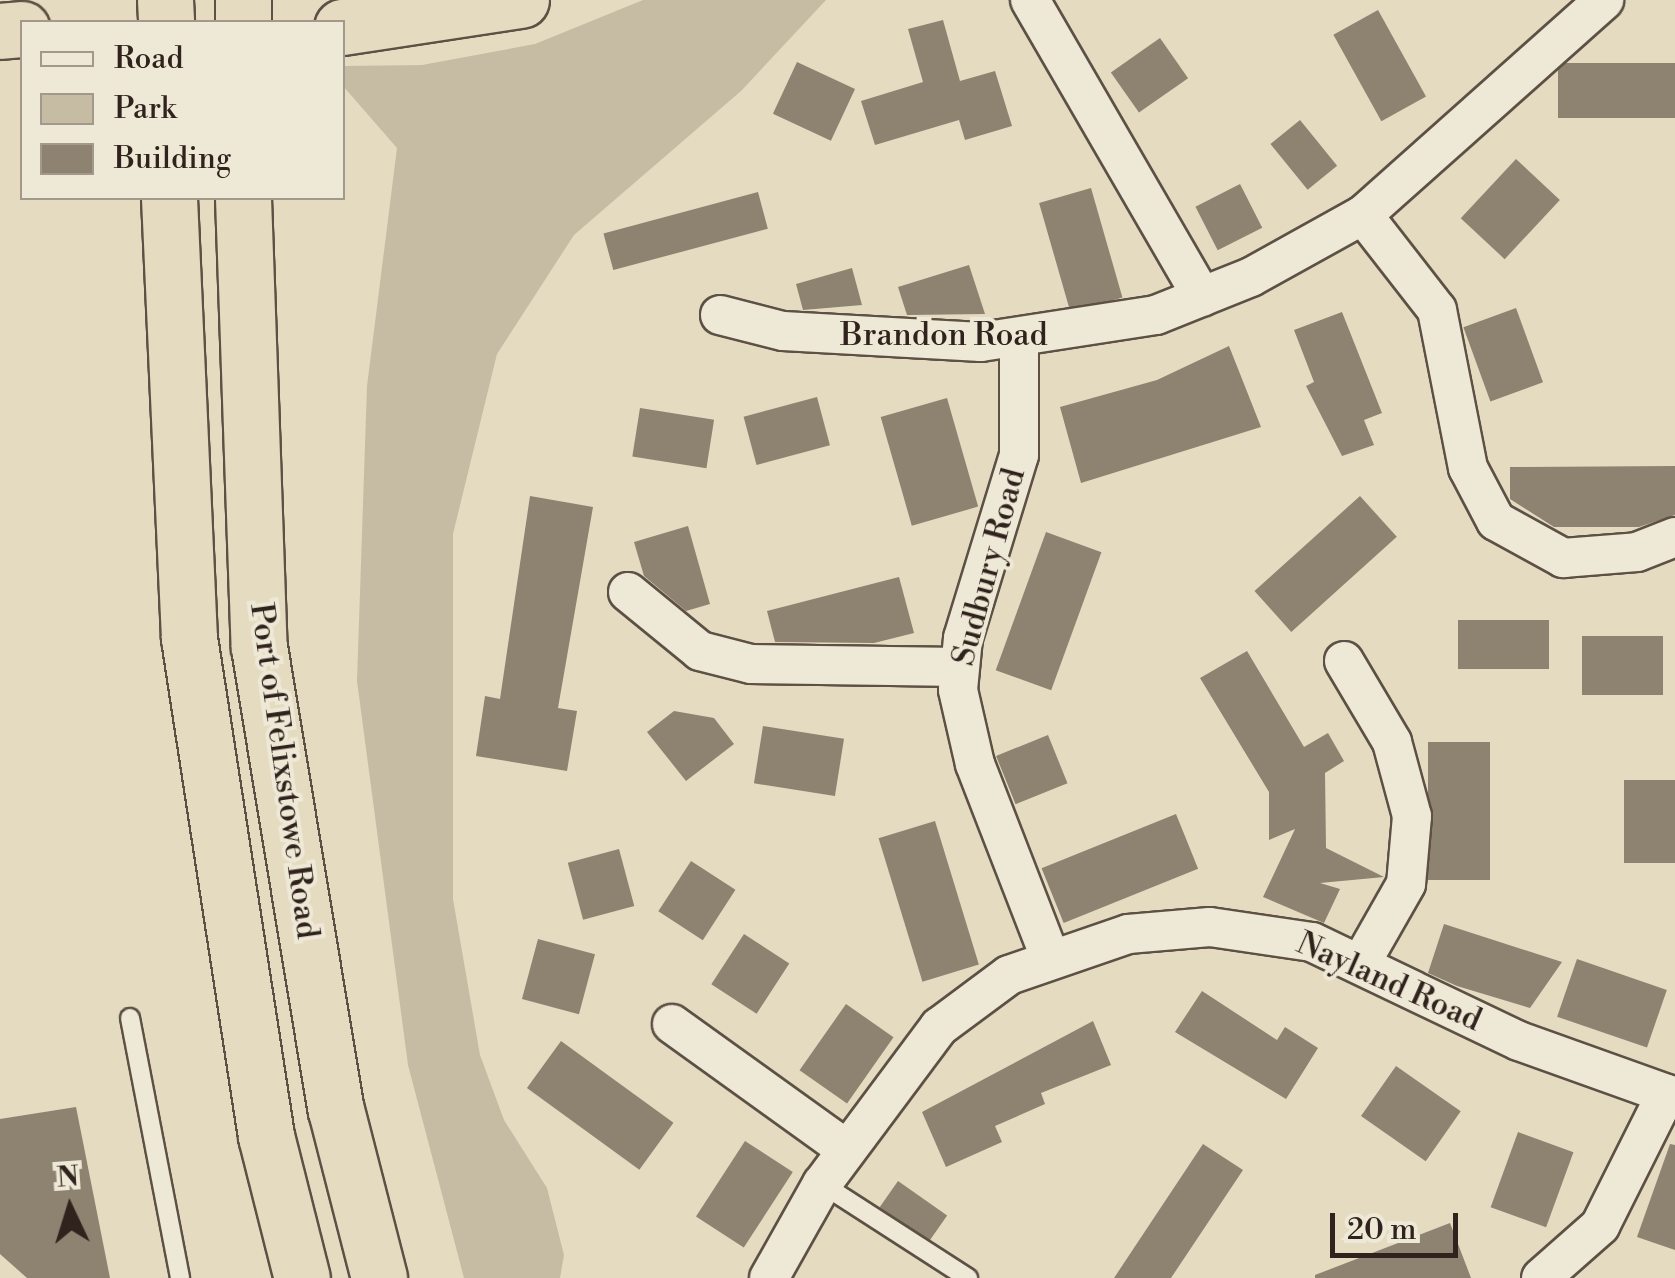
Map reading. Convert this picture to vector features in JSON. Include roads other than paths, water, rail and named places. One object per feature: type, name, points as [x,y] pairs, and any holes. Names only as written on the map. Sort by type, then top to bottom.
[{"type":"highway","points":[[345,26],[521,0]]},
{"type":"highway","points":[[169,200],[189,638],[266,1136],[302,1278]]},
{"type":"highway","name":"Port of Felixstowe Road","points":[[243,200],[259,647],[336,1110],[379,1278]]},
{"type":"street","points":[[1030,0],[1202,297]]},
{"type":"street","name":"Brandon Road","points":[[720,315],[783,332],[1019,341],[1107,328],[1202,297],[1363,215],[1602,1]]},
{"type":"street","points":[[1363,215],[1437,310],[1468,468],[1496,521],[1564,558],[1637,552],[1675,537]]},
{"type":"street","name":"Sudbury Road","points":[[1019,341],[1019,455],[959,667],[974,764],[1050,957]]},
{"type":"street","points":[[628,592],[700,652],[751,664],[959,667]]},
{"type":"street","points":[[1344,661],[1392,742],[1412,816],[1406,884],[1361,963]]},
{"type":"street","name":"Nayland Road","points":[[770,1278],[822,1184],[939,1027],[1050,957],[1128,934],[1210,927],[1312,942],[1520,1041],[1670,1096]]},
{"type":"street","points":[[672,1024],[846,1150]]},
{"type":"street","points":[[1541,1278],[1600,1226],[1670,1096]]},
{"type":"lane","points":[[130,1018],[180,1278]]},
{"type":"lane","points":[[822,1184],[968,1278]]}]
